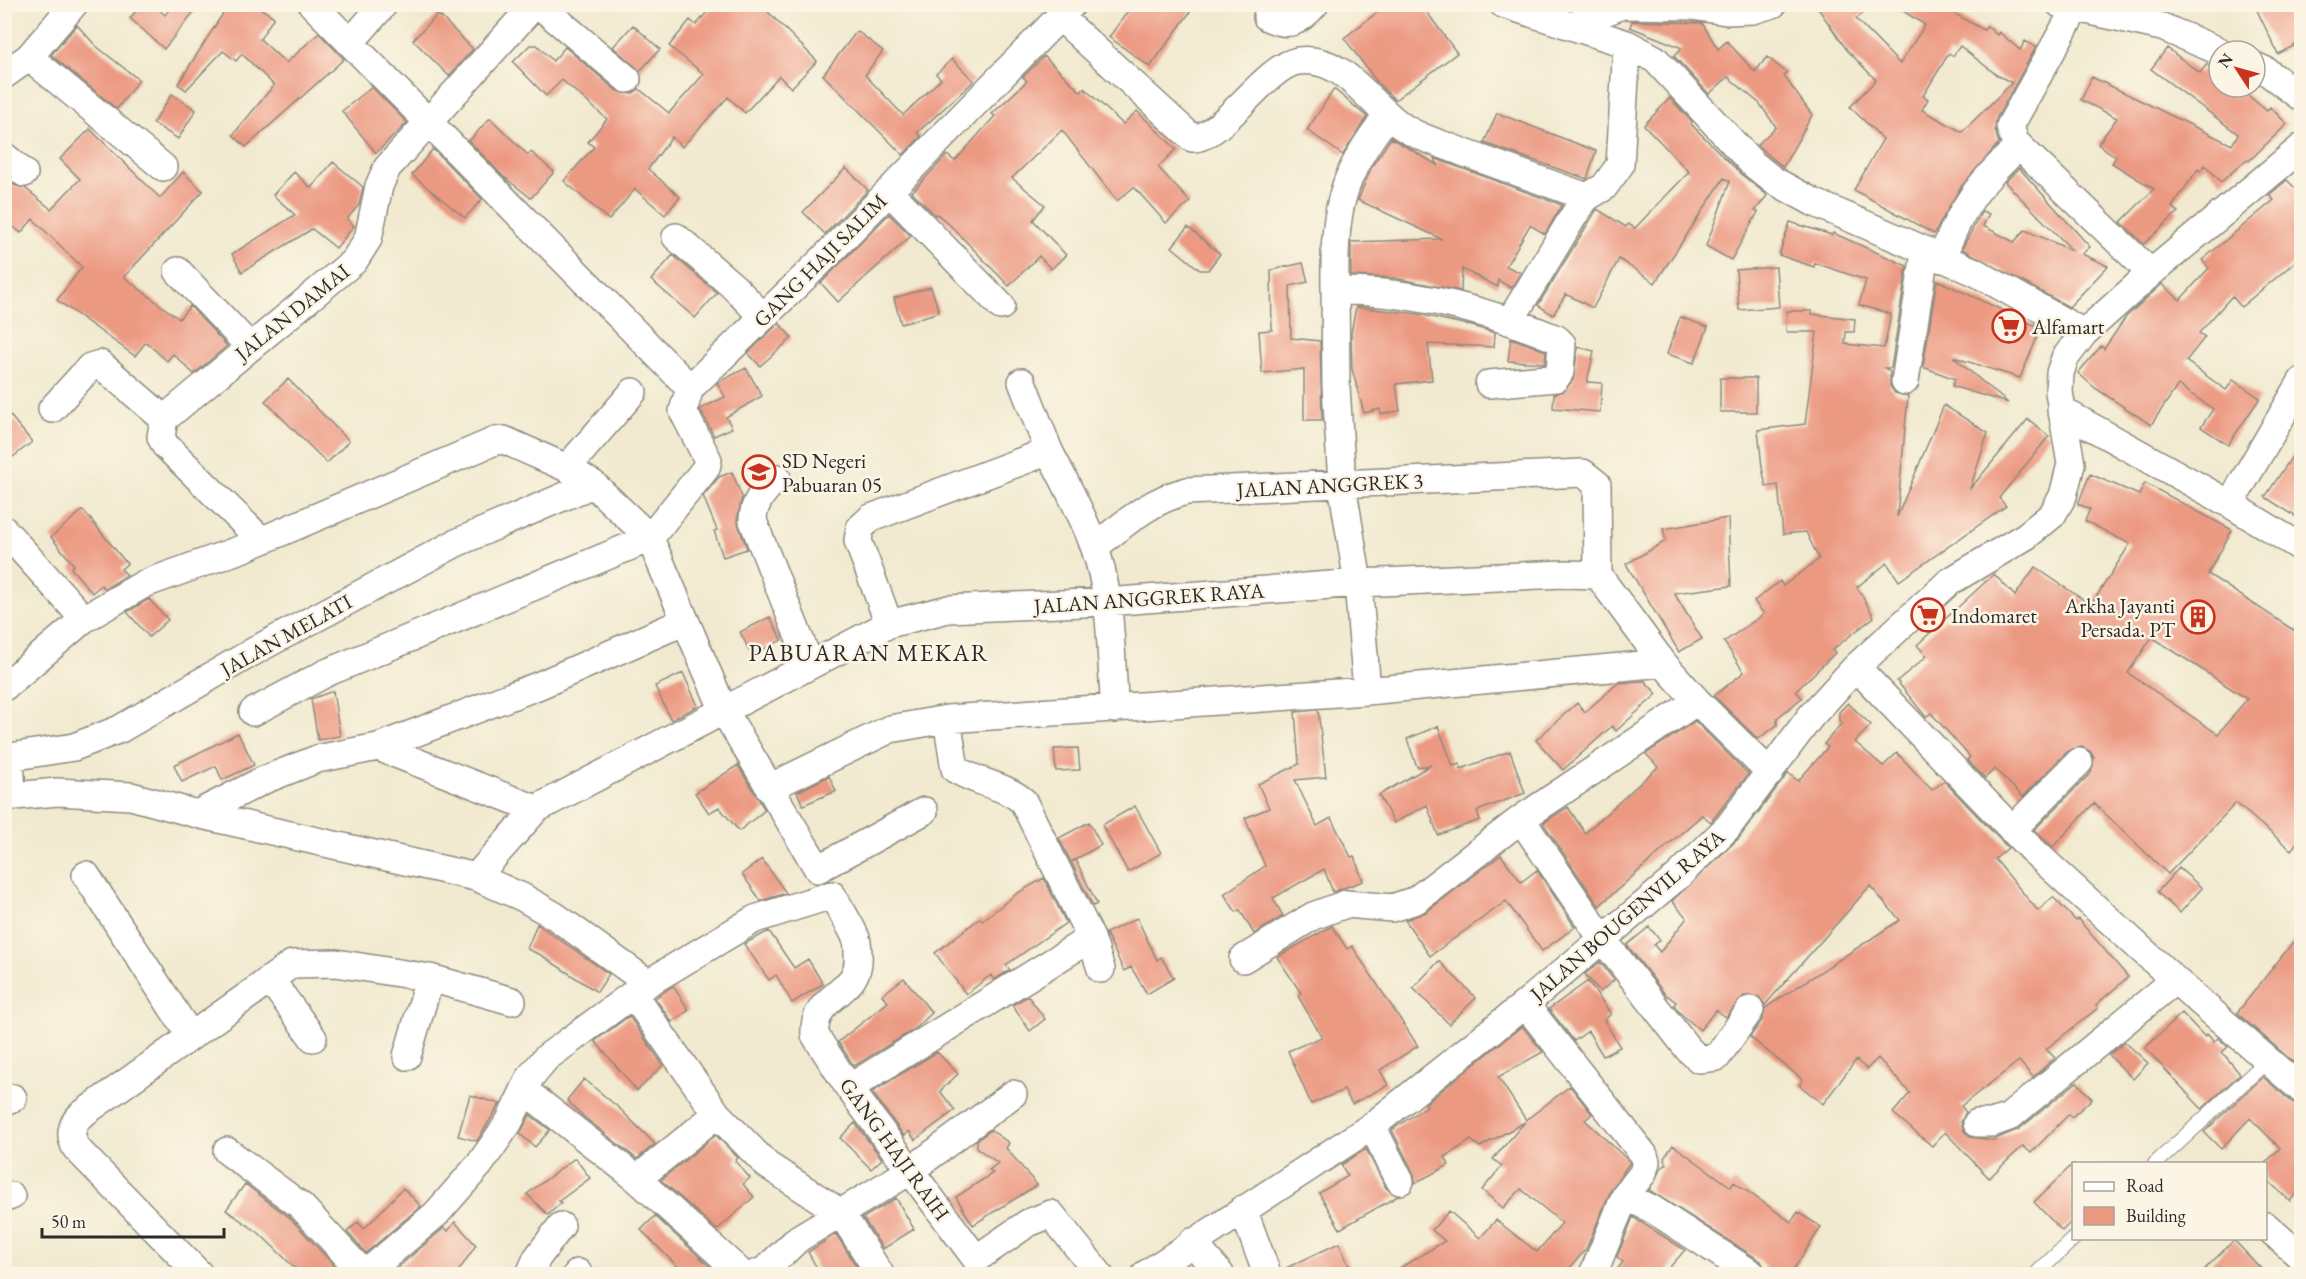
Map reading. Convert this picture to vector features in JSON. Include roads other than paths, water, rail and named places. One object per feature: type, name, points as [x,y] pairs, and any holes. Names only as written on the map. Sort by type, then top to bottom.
[{"type":"street","points":[[4,75],[29,57],[74,4]]},
{"type":"street","points":[[253,712],[326,673],[650,538],[706,468],[708,460],[682,411],[690,388],[431,122],[312,4]]},
{"type":"street","points":[[350,43],[384,4]]},
{"type":"street","points":[[537,4],[627,79]]},
{"type":"street","name":"JALAN DAMAI","points":[[164,419],[354,261],[368,238],[379,186],[387,168],[537,4]]},
{"type":"street","points":[[1267,17],[1289,24],[1299,22],[1315,4]]},
{"type":"street","points":[[1503,4],[1543,19],[1574,26],[1627,44],[1655,59],[1752,163],[1773,180],[1813,202],[1974,272],[2084,333]]},
{"type":"street","points":[[1574,26],[1622,5],[1691,6],[1726,11],[1753,10],[1773,4]]},
{"type":"street","points":[[2151,273],[2019,146],[2010,126],[2067,7],[2162,27],[2207,46]]},
{"type":"street","points":[[1066,11],[1192,138],[1210,133],[1281,70],[1295,62],[1307,61],[1335,67],[1347,75],[1388,116],[1422,136],[1587,197]]},
{"type":"street","name":"GANG HAJI SALIM","points":[[690,388],[890,191],[1066,11]]},
{"type":"street","points":[[1510,321],[1579,207],[1587,197],[1604,187],[1620,165],[1627,44]]},
{"type":"street","points":[[29,57],[163,167]]},
{"type":"street","points":[[2267,71],[2301,98]]},
{"type":"street","points":[[1367,691],[1358,583],[1342,484],[1336,386],[1334,239],[1340,197],[1350,172],[1371,137],[1388,116]]},
{"type":"street","points":[[1905,381],[1934,256],[1965,205],[2019,146]]},
{"type":"street","name":"JALAN BOUGENVIL RAYA","points":[[1146,1275],[1192,1242],[1372,1126],[1525,1004],[1601,937],[1686,868],[1728,827],[1811,716],[1856,667],[1949,582],[2026,536],[2052,515],[2063,496],[2071,464],[2061,410],[2060,373],[2065,358],[2084,333],[2151,273],[2301,147]]},
{"type":"street","points":[[890,191],[1001,306]]},
{"type":"street","points":[[676,237],[727,280],[764,317]]},
{"type":"street","points":[[178,272],[249,346]]},
{"type":"street","points":[[1335,291],[1373,290],[1426,298],[1510,321],[1557,339],[1562,344],[1560,372],[1556,378],[1489,384]]},
{"type":"street","points":[[52,409],[90,367],[100,363],[164,419],[161,437],[165,445],[261,540]]},
{"type":"street","points":[[2230,504],[2301,381]]},
{"type":"street","points":[[1022,382],[1048,451],[1095,547],[1106,602],[1115,709]]},
{"type":"street","points":[[567,468],[633,392]]},
{"type":"street","points":[[2061,410],[2230,504],[2301,548]]},
{"type":"street","points":[[4,687],[84,619],[144,584],[261,540],[495,441],[504,440],[567,468],[594,484],[650,538],[723,709],[818,870],[924,811]]},
{"type":"street","points":[[889,624],[858,542],[860,528],[871,518],[1048,451]]},
{"type":"street","name":"JALAN ANGGREK 3","points":[[1095,547],[1148,506],[1166,496],[1187,491],[1583,473],[1597,483],[1598,575]]},
{"type":"street","points":[[777,478],[758,498],[753,512],[753,521],[810,665]]},
{"type":"street","name":"JALAN MELATI","points":[[8,795],[7,754],[74,747],[120,729],[265,645],[456,543],[594,484]]},
{"type":"street","points":[[4,530],[84,619]]},
{"type":"street","name":"JALAN ANGGREK RAYA","points":[[536,808],[889,624],[948,609],[1106,602],[1358,583],[1565,574],[1598,575]]},
{"type":"street","points":[[1598,575],[1663,663],[1697,701],[1770,773]]},
{"type":"street","points":[[197,814],[264,780],[317,759],[378,747],[540,686],[686,621]]},
{"type":"street","points":[[769,788],[890,729],[947,719],[1367,691],[1663,663]]},
{"type":"street","points":[[1856,667],[2012,830],[2175,980],[2301,1090]]},
{"type":"street","points":[[1243,959],[1313,916],[1346,904],[1392,908],[1416,900],[1521,819],[1697,701]]},
{"type":"street","points":[[947,719],[955,769],[969,778],[1001,790],[1011,791],[1023,801],[1091,938],[1101,969]]},
{"type":"street","points":[[378,747],[536,808],[476,877]]},
{"type":"street","points":[[2012,830],[2079,762]]},
{"type":"street","points":[[8,795],[57,792],[131,796],[197,814],[476,877],[522,897],[555,916],[641,989],[717,1114],[767,1165],[841,1213],[880,1275]]},
{"type":"street","points":[[1521,819],[1601,937],[1688,1049],[1699,1059],[1717,1057],[1750,1010]]},
{"type":"street","points":[[86,875],[190,1035]]},
{"type":"street","name":"GANG HAJI RAIH","points":[[641,989],[755,919],[832,895],[856,938],[859,966],[853,981],[821,1006],[814,1024],[815,1035],[849,1088],[976,1259],[1028,1223],[1051,1214],[1100,1275]]},
{"type":"street","points":[[849,1088],[1091,938]]},
{"type":"street","points":[[199,1275],[76,1148],[72,1137],[72,1126],[81,1115],[292,964],[325,963],[430,978],[512,1001]]},
{"type":"street","points":[[407,1056],[430,978]]},
{"type":"street","points":[[270,979],[313,1038]]},
{"type":"street","points":[[1977,1123],[1992,1124],[2009,1117],[2175,980]]},
{"type":"street","points":[[227,1151],[301,1206],[365,1275],[436,1214],[480,1164],[503,1133],[531,1076],[546,1058],[641,989]]},
{"type":"street","points":[[1525,1004],[1644,1155],[1646,1162],[1643,1173],[1625,1196],[1593,1275]]},
{"type":"street","points":[[524,1090],[757,1273],[799,1238],[910,1171],[1013,1094]]},
{"type":"street","points":[[637,1179],[717,1114]]},
{"type":"street","points":[[1372,1126],[1400,1181]]},
{"type":"street","points":[[1625,1196],[1652,1209],[1752,1275]]},
{"type":"street","points":[[1244,1209],[1267,1275]]},
{"type":"street","points":[[530,1275],[537,1258],[561,1226]]},
{"type":"street","points":[[2267,1228],[2301,1258]]},
{"type":"street","points":[[1192,1242],[1220,1275]]},
{"type":"lane","points":[[2157,1162],[2268,1060]]},
{"type":"lane","points":[[2036,1274],[2073,1240]]},
{"type":"place","name":"Alfamart","points":[[2009,326]]},
{"type":"place","name":"SD Negeri Pabuaran 05","points":[[759,472]]},
{"type":"place","name":"Indomaret","points":[[1928,615]]},
{"type":"place","name":"Arkha Jayanti Persada. PT","points":[[2198,617]]},
{"type":"district","name":"PABUARAN MEKAR","points":[[869,652]]}]
